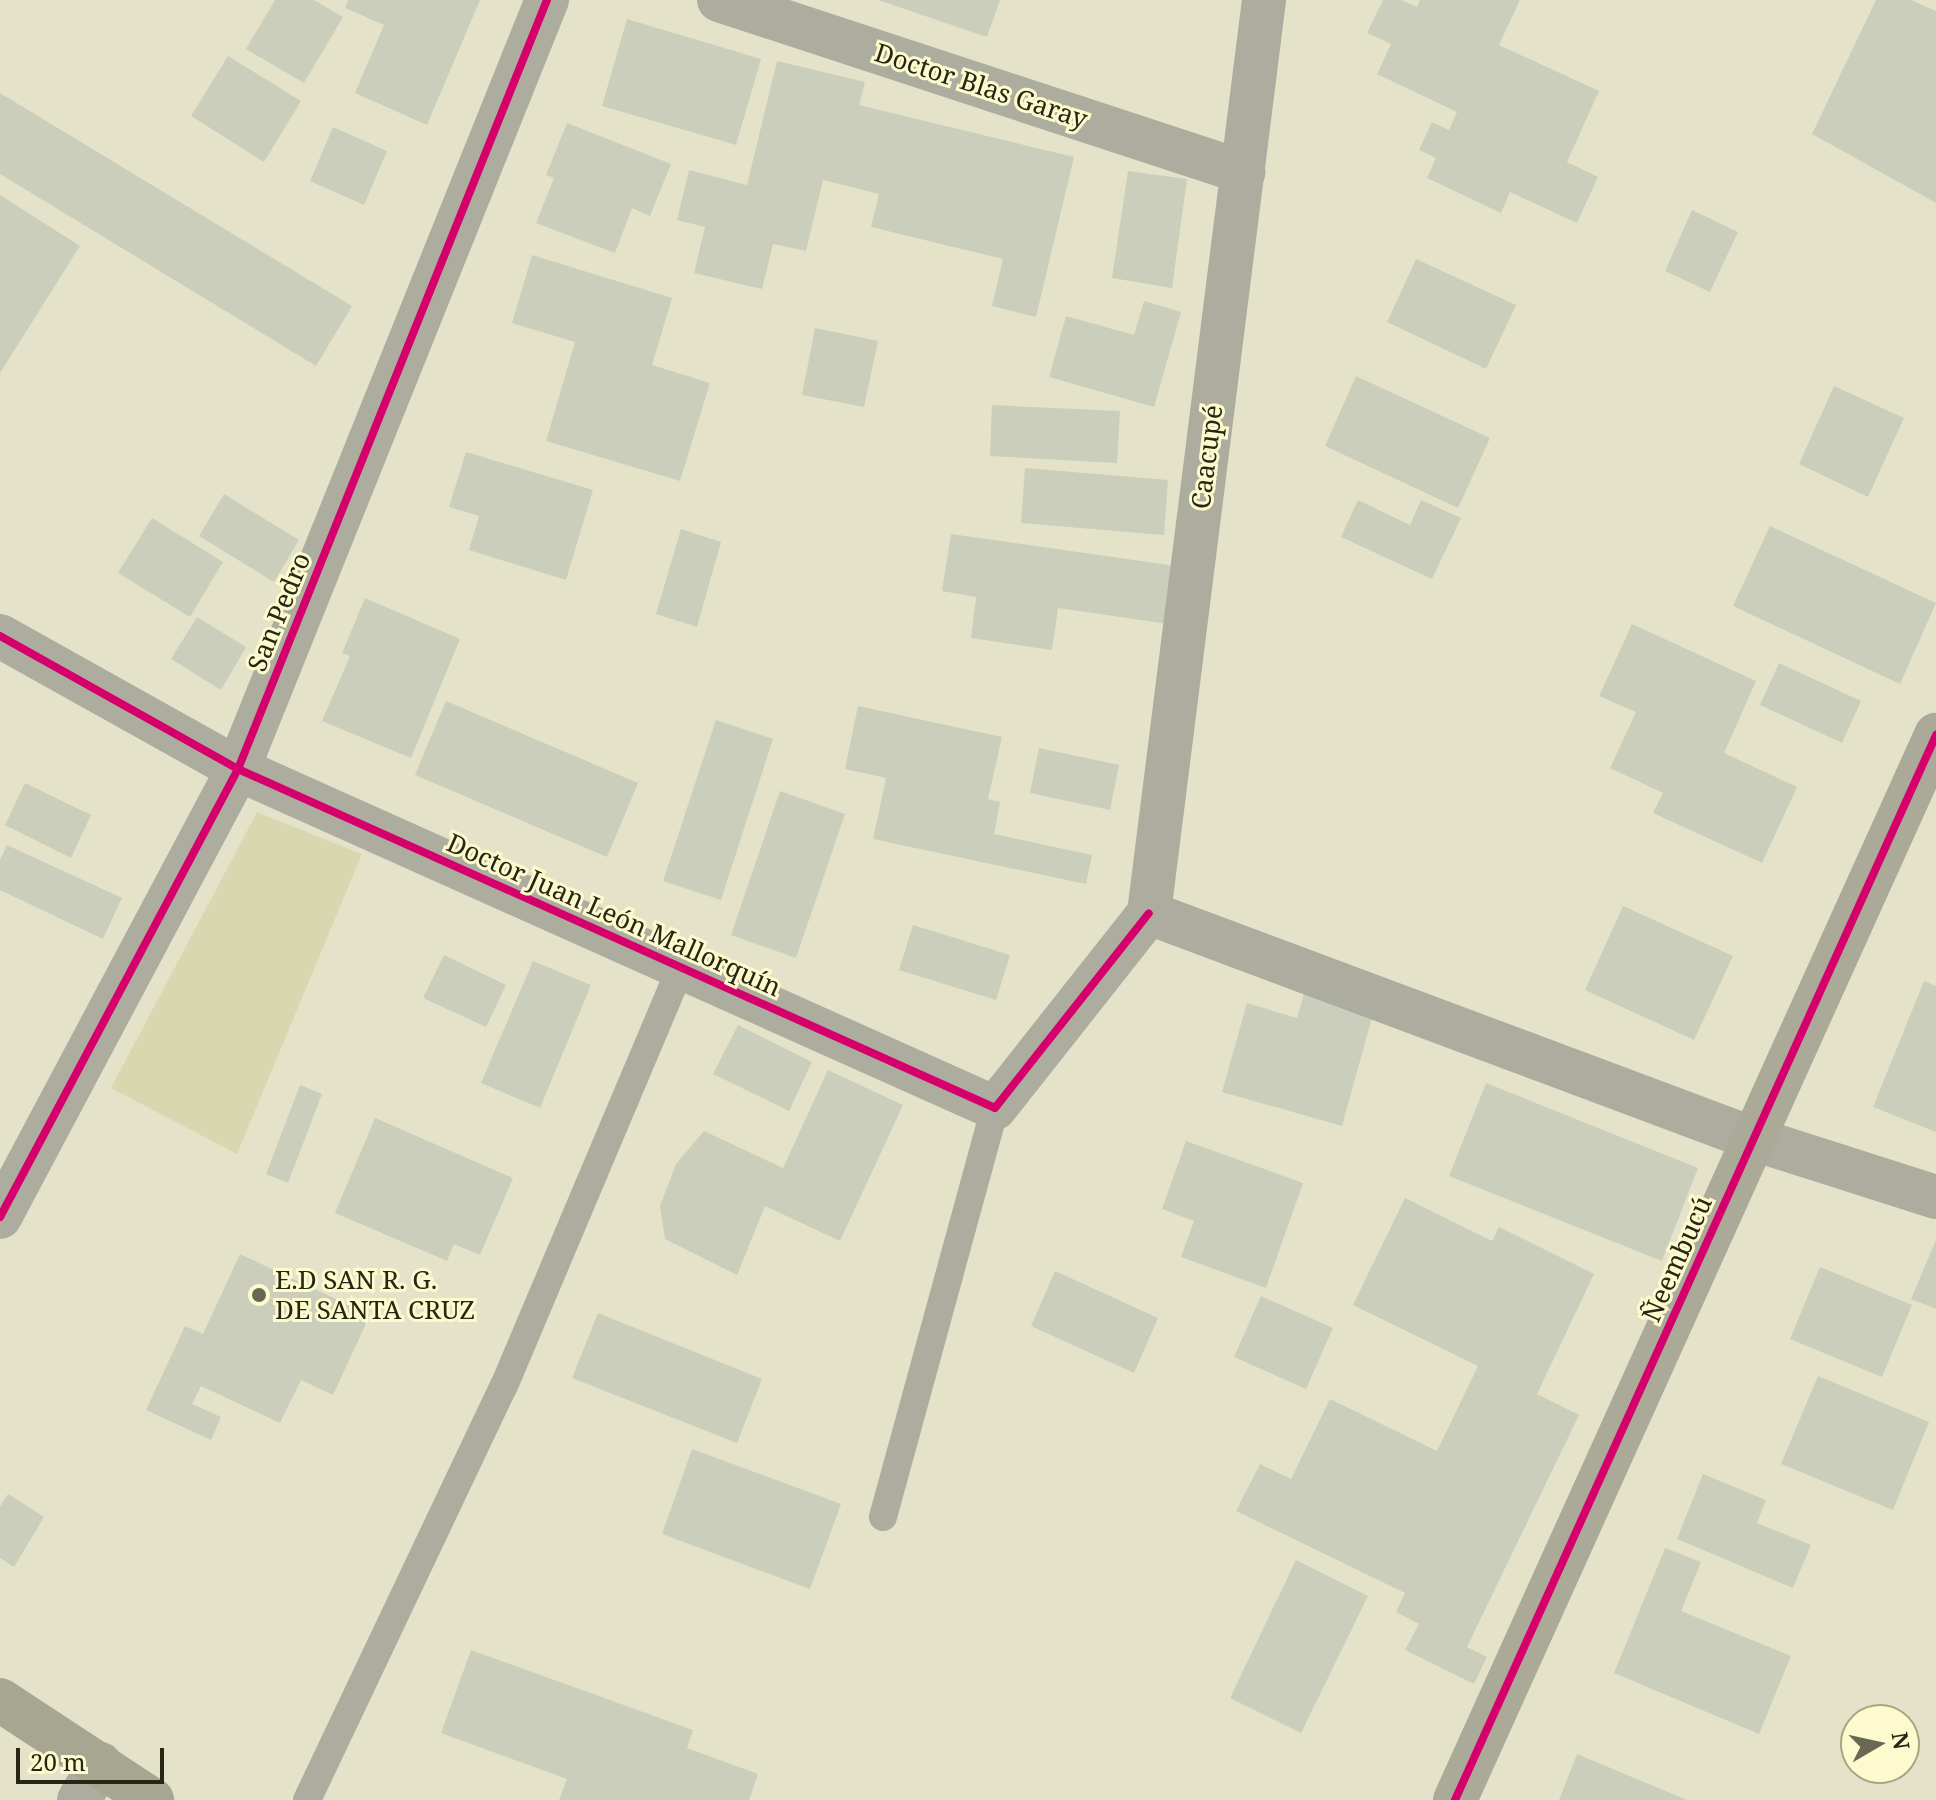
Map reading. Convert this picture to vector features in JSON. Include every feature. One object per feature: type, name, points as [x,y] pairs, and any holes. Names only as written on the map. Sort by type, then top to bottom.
[{"type":"highway","points":[[0,1700],[89,1782],[152,1800]]},
{"type":"street","name":"San Pedro","points":[[2,1209],[238,769],[547,0]]},
{"type":"street","name":"Doctor Blas Garay","points":[[719,0],[1243,172]]},
{"type":"street","name":"Caacupé","points":[[1149,913],[1264,0]]},
{"type":"street","name":"Doctor Juan León Mallorquín","points":[[0,636],[238,769],[995,1108]]},
{"type":"street","name":"Ñeembucú","points":[[1455,1800],[1936,735]]},
{"type":"street","points":[[995,1108],[1149,913],[1754,1139],[1936,1197]]},
{"type":"lane","points":[[307,1800],[504,1386],[681,967]]},
{"type":"lane","points":[[883,1517],[995,1108]]},
{"type":"green space","points":[[257,812],[362,854],[237,1154],[111,1088]]},
{"type":"building","points":[[275,0],[314,0],[343,17],[304,83],[246,49]]},
{"type":"building","points":[[348,0],[480,0],[427,125],[355,93],[384,25],[345,8]]},
{"type":"building","points":[[878,0],[1000,0],[987,37]]},
{"type":"building","points":[[1383,0],[1402,0],[1417,7],[1420,0],[1520,0],[1499,45],[1599,91],[1567,162],[1598,177],[1577,223],[1510,192],[1501,213],[1427,178],[1436,158],[1419,150],[1432,122],[1449,130],[1457,112],[1377,74],[1391,44],[1367,33]]},
{"type":"building","points":[[1876,0],[1911,0],[1936,11],[1936,203],[1812,134]]},
{"type":"building","points":[[627,19],[761,59],[736,145],[602,106]]},
{"type":"building","points":[[228,56],[301,101],[264,162],[191,116]]},
{"type":"building","points":[[777,61],[865,82],[859,105],[1074,157],[1036,317],[992,306],[1003,259],[871,227],[879,194],[823,180],[806,251],[773,244],[762,289],[694,273],[705,227],[677,220],[689,170],[747,185]]},
{"type":"building","points":[[0,93],[352,306],[316,366],[0,174]]},
{"type":"building","points":[[567,123],[671,164],[650,216],[632,208],[615,253],[536,223],[554,178],[546,175]]},
{"type":"building","points":[[333,127],[387,151],[364,205],[310,181]]},
{"type":"building","points":[[1128,171],[1187,179],[1172,288],[1112,278]]},
{"type":"building","points":[[0,195],[80,246],[0,373]]},
{"type":"building","points":[[1692,210],[1738,232],[1710,292],[1665,271]]},
{"type":"building","points":[[532,255],[672,298],[652,365],[710,383],[680,481],[546,441],[575,342],[512,323]]},
{"type":"building","points":[[1416,259],[1516,305],[1486,369],[1387,322]]},
{"type":"building","points":[[1144,301],[1181,312],[1154,407],[1049,377],[1066,316],[1134,335]]},
{"type":"building","points":[[815,328],[878,341],[864,407],[802,395]]},
{"type":"building","points":[[1356,376],[1490,438],[1458,508],[1325,446]]},
{"type":"building","points":[[1834,386],[1904,418],[1868,497],[1799,464]]},
{"type":"building","points":[[992,405],[1120,411],[1117,463],[990,456]]},
{"type":"building","points":[[466,452],[593,490],[566,580],[469,550],[479,516],[449,507]]},
{"type":"building","points":[[1025,468],[1168,480],[1164,535],[1021,523]]},
{"type":"building","points":[[224,494],[299,540],[274,582],[199,536]]},
{"type":"building","points":[[1358,500],[1410,525],[1421,500],[1461,518],[1432,579],[1341,537]]},
{"type":"building","points":[[152,518],[223,562],[190,617],[118,573]]},
{"type":"building","points":[[1770,526],[1936,603],[1900,684],[1733,606]]},
{"type":"building","points":[[681,529],[721,542],[697,627],[656,614]]},
{"type":"building","points":[[951,534],[1190,568],[1182,626],[1058,608],[1052,650],[971,638],[976,597],[942,591]]},
{"type":"building","points":[[365,598],[460,639],[411,758],[322,721],[350,656],[342,653]]},
{"type":"building","points":[[197,617],[246,647],[221,690],[171,659]]},
{"type":"building","points":[[1632,624],[1756,681],[1724,753],[1797,787],[1762,863],[1653,813],[1663,793],[1610,768],[1636,712],[1599,696]]},
{"type":"building","points":[[1779,663],[1861,701],[1842,743],[1760,705]]},
{"type":"building","points":[[446,701],[638,783],[607,857],[415,775]]},
{"type":"building","points":[[858,706],[1002,737],[988,799],[1000,802],[994,834],[1092,855],[1086,884],[873,839],[886,778],[845,769]]},
{"type":"building","points":[[716,720],[773,739],[721,900],[663,881]]},
{"type":"building","points":[[1039,748],[1119,765],[1110,810],[1030,793]]},
{"type":"building","points":[[25,783],[91,815],[71,858],[5,825]]},
{"type":"building","points":[[780,791],[845,814],[796,958],[731,935]]},
{"type":"building","points":[[7,845],[122,898],[103,939],[0,890],[0,860]]},
{"type":"building","points":[[1623,906],[1733,956],[1694,1040],[1585,990]]},
{"type":"building","points":[[913,925],[1010,955],[996,1000],[899,970]]},
{"type":"building","points":[[444,955],[506,985],[486,1027],[423,998]]},
{"type":"building","points":[[533,961],[591,985],[540,1108],[481,1083]]},
{"type":"building","points":[[1924,981],[1936,986],[1936,1132],[1873,1107]]},
{"type":"building","points":[[1307,983],[1376,1003],[1342,1126],[1222,1092],[1247,1003],[1297,1018]]},
{"type":"building","points":[[738,1025],[812,1062],[789,1111],[713,1074]]},
{"type":"building","points":[[828,1070],[903,1105],[840,1241],[765,1206],[737,1275],[665,1239],[660,1206],[676,1164],[704,1131],[783,1168]]},
{"type":"building","points":[[1486,1083],[1698,1168],[1662,1261],[1449,1176]]},
{"type":"building","points":[[300,1085],[322,1094],[288,1183],[266,1174]]},
{"type":"building","points":[[375,1118],[513,1178],[480,1255],[454,1244],[447,1261],[335,1213]]},
{"type":"building","points":[[1186,1141],[1303,1183],[1266,1288],[1181,1257],[1194,1221],[1162,1209]]},
{"type":"building","points":[[1405,1198],[1492,1241],[1499,1227],[1594,1274],[1537,1394],[1579,1415],[1467,1647],[1487,1657],[1474,1684],[1405,1650],[1419,1624],[1396,1612],[1405,1593],[1236,1511],[1260,1464],[1291,1479],[1330,1399],[1437,1451],[1478,1366],[1353,1305]]},
{"type":"building","points":[[1936,1240],[1936,1309],[1911,1299]]},
{"type":"building","points":[[240,1254],[370,1315],[333,1395],[301,1380],[280,1423],[201,1386],[192,1404],[221,1417],[211,1440],[146,1410],[185,1326],[203,1334]]},
{"type":"building","points":[[1820,1267],[1912,1305],[1882,1377],[1790,1339]]},
{"type":"building","points":[[1055,1271],[1158,1318],[1134,1373],[1031,1326]]},
{"type":"building","points":[[1261,1296],[1333,1328],[1306,1389],[1234,1357]]},
{"type":"building","points":[[598,1313],[762,1379],[737,1443],[572,1378]]},
{"type":"building","points":[[1818,1376],[1929,1422],[1893,1510],[1781,1464]]},
{"type":"building","points":[[692,1449],[841,1504],[810,1589],[662,1534]]},
{"type":"building","points":[[1703,1474],[1766,1500],[1757,1523],[1811,1545],[1793,1588],[1677,1539]]},
{"type":"building","points":[[8,1494],[44,1517],[14,1567],[0,1558],[0,1507]]},
{"type":"building","points":[[1665,1548],[1701,1562],[1681,1611],[1791,1656],[1759,1734],[1614,1673]]},
{"type":"building","points":[[1296,1560],[1368,1596],[1301,1733],[1230,1698]]},
{"type":"building","points":[[471,1650],[693,1730],[687,1748],[758,1774],[749,1800],[559,1800],[567,1779],[441,1733]]},
{"type":"building","points":[[1577,1754],[1687,1800],[1559,1800]]},
{"type":"cycle path","points":[[0,1217],[238,769],[547,0]]},
{"type":"cycle path","points":[[0,636],[238,769],[995,1108],[1149,913]]},
{"type":"cycle path","points":[[1455,1800],[1936,735]]},
{"type":"place","name":"E.D SAN R. G. DE SANTA CRUZ","points":[[259,1295]]}]
